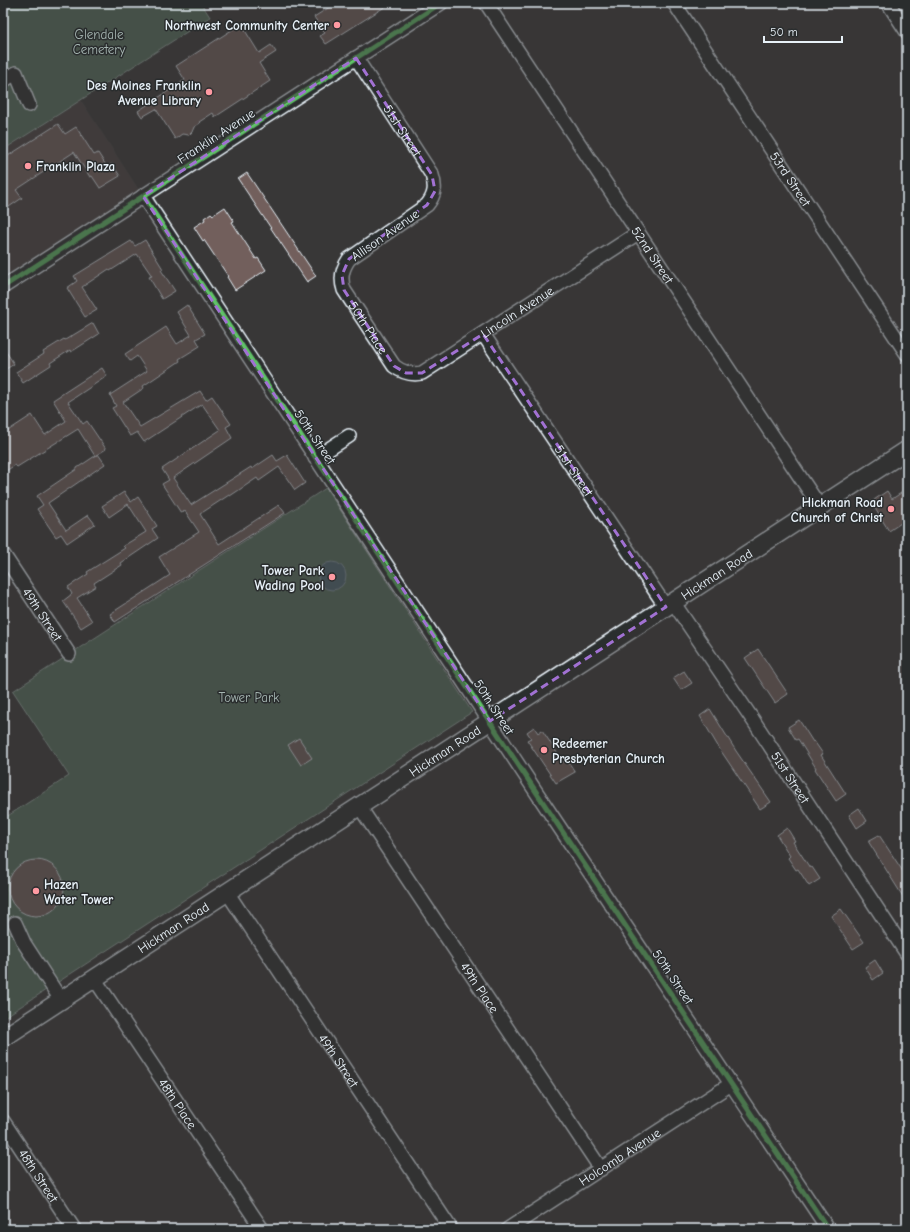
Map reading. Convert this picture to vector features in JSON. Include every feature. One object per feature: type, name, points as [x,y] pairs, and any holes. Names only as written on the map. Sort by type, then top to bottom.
[{"type":"main road","name":"Hickman Road","points":[[3,1038],[907,450]]},
{"type":"street","name":"Franklin Avenue","points":[[3,287],[441,3]]},
{"type":"street","name":"52nd Street","points":[[486,3],[820,507]]},
{"type":"street","name":"53rd Street","points":[[674,3],[907,354]]},
{"type":"street","points":[[888,3],[907,32]]},
{"type":"street","name":"51st Street","points":[[356,58],[432,176],[435,183],[435,191],[427,205]]},
{"type":"street","points":[[3,80],[16,73],[29,104]]},
{"type":"street","name":"50th Street","points":[[143,196],[560,829],[828,1229]]},
{"type":"street","name":"Allison Avenue","points":[[344,290],[342,275],[344,266],[349,259],[427,205]]},
{"type":"street","name":"Lincoln Avenue","points":[[394,366],[406,374],[414,375],[422,373],[638,234]]},
{"type":"street","name":"50th Place","points":[[344,290],[394,366]]},
{"type":"street","name":"51st Street","points":[[483,334],[670,604],[753,720],[907,954]]},
{"type":"street","points":[[316,458],[349,436]]},
{"type":"street","name":"49th Street","points":[[3,554],[69,654]]},
{"type":"street","name":"49th Place","points":[[359,806],[600,1169]]},
{"type":"street","name":"49th Street","points":[[227,892],[451,1229]]},
{"type":"street","points":[[16,923],[24,943],[61,1000]]},
{"type":"street","name":"48th Place","points":[[94,978],[262,1229]]},
{"type":"street","name":"Holcomb Avenue","points":[[508,1229],[731,1084]]},
{"type":"street","name":"48th Street","points":[[3,1121],[74,1229]]},
{"type":"highlighted area","points":[[356,58],[432,175],[435,191],[427,205],[349,259],[342,275],[344,290],[394,366],[406,373],[422,373],[483,334],[666,607],[490,721],[143,196]]},
{"type":"shaded area","points":[[81,100],[143,196],[3,287],[3,150]]},
{"type":"green space","name":"Glendale Cemetery","points":[[3,3],[201,3],[210,17],[3,150]]},
{"type":"green space","name":"Tower Park","points":[[326,488],[472,712],[3,1018],[3,819],[69,776],[13,691]]},
{"type":"water","name":"Tower Park Wading Pool","points":[[332,562],[338,563],[342,566],[345,570],[345,582],[342,586],[338,589],[332,590],[326,589],[322,586],[319,582],[318,576],[319,570],[322,566],[326,563]]},
{"type":"building","name":"Northwest Community Center","points":[[336,3],[391,3],[326,44],[320,36],[325,33],[314,17]]},
{"type":"building","name":"Des Moines Franklin Avenue Library","points":[[241,24],[259,53],[271,45],[276,52],[259,63],[270,81],[215,117],[213,113],[199,122],[200,123],[194,127],[189,135],[182,134],[175,139],[156,109],[142,117],[138,111],[185,80],[176,66]]},
{"type":"building","name":"Franklin Plaza","points":[[58,124],[65,134],[76,127],[94,155],[98,153],[107,167],[112,164],[120,176],[100,188],[92,176],[90,177],[74,152],[16,190],[22,198],[3,211],[3,159]]},
{"type":"building","points":[[247,173],[316,276],[307,282],[238,179]]},
{"type":"building","points":[[225,207],[234,221],[232,222],[256,259],[258,258],[266,270],[235,290],[227,277],[228,276],[194,227],[205,220],[204,218],[211,213],[213,215]]},
{"type":"building","points":[[145,240],[163,269],[161,270],[175,291],[162,299],[149,277],[152,276],[137,254],[110,271],[109,269],[82,287],[97,310],[85,317],[67,288],[77,281],[74,276],[131,241],[135,246]]},
{"type":"building","points":[[187,305],[205,334],[196,339],[200,346],[179,359],[180,361],[143,386],[144,388],[123,402],[140,427],[200,391],[206,400],[212,396],[231,424],[226,427],[232,438],[173,478],[191,505],[251,467],[252,469],[273,455],[277,461],[287,455],[305,483],[295,490],[279,467],[259,481],[257,478],[200,514],[219,544],[279,505],[285,513],[115,622],[110,614],[170,575],[159,557],[199,532],[185,511],[181,513],[162,484],[169,480],[162,469],[220,430],[202,404],[144,442],[137,432],[130,436],[112,408],[116,406],[110,395],[147,371],[137,356],[130,361],[125,354],[166,327],[177,344],[191,335],[177,312]]},
{"type":"building","points":[[93,323],[99,334],[71,352],[70,350],[50,363],[51,365],[23,383],[16,372],[44,354],[43,352]]},
{"type":"building","points":[[3,347],[14,364],[3,371]]},
{"type":"building","points":[[102,368],[107,376],[68,402],[83,424],[87,421],[106,449],[95,456],[78,429],[17,467],[15,465],[3,473],[3,434],[32,415],[45,435],[66,421],[53,400]]},
{"type":"building","points":[[98,454],[105,464],[48,503],[66,530],[88,515],[95,524],[67,543],[61,534],[56,537],[37,509],[43,505],[37,496]]},
{"type":"building","name":"Hickman Road Church of Christ","points":[[907,489],[907,519],[889,531],[871,502],[887,491],[892,499]]},
{"type":"building","points":[[124,492],[131,502],[138,497],[157,526],[152,529],[158,538],[121,563],[122,565],[94,583],[96,586],[77,598],[92,621],[81,628],[63,601],[72,594],[68,587],[88,574],[87,572],[125,548],[123,546],[146,532],[128,504],[109,517],[102,506]]},
{"type":"building","points":[[758,649],[788,694],[775,703],[745,658]]},
{"type":"building","points":[[684,671],[692,683],[681,690],[673,678]]},
{"type":"building","points":[[710,709],[736,751],[771,802],[760,809],[719,748],[700,716]]},
{"type":"building","points":[[799,720],[813,742],[814,741],[823,754],[821,755],[846,794],[836,801],[798,739],[796,740],[788,727]]},
{"type":"building","name":"Redeemer Presbyterian Church","points":[[534,727],[538,733],[542,730],[563,762],[567,760],[575,772],[556,783],[527,740],[531,738],[527,732]]},
{"type":"building","points":[[299,738],[312,758],[301,765],[288,745]]},
{"type":"building","points":[[859,808],[867,821],[857,828],[849,815]]},
{"type":"building","points":[[787,828],[795,841],[793,842],[810,868],[812,867],[820,879],[809,886],[798,869],[796,870],[788,858],[790,856],[777,835]]},
{"type":"building","points":[[879,835],[904,873],[907,871],[907,903],[868,841]]},
{"type":"building","name":"Hazen Water Tower","points":[[36,860],[51,865],[59,873],[64,888],[59,903],[51,911],[36,916],[21,911],[13,903],[8,888],[13,873],[21,865]]},
{"type":"building","points":[[841,909],[864,942],[853,949],[831,916]]},
{"type":"building","points":[[875,960],[883,973],[873,980],[865,967]]},
{"type":"cycle path","points":[[3,287],[441,3]]},
{"type":"cycle path","points":[[143,196],[556,822],[828,1229]]},
{"type":"place","name":"Northwest Community Center","points":[[337,25]]},
{"type":"place","name":"Des Moines Franklin Avenue Library","points":[[209,92]]},
{"type":"place","name":"Franklin Plaza","points":[[28,166]]},
{"type":"place","name":"Hickman Road Church of Christ","points":[[891,509]]},
{"type":"place","name":"Tower Park Wading Pool","points":[[332,577]]},
{"type":"place","name":"Redeemer Presbyterian Church","points":[[544,750]]},
{"type":"place","name":"Hazen Water Tower","points":[[36,891]]}]
